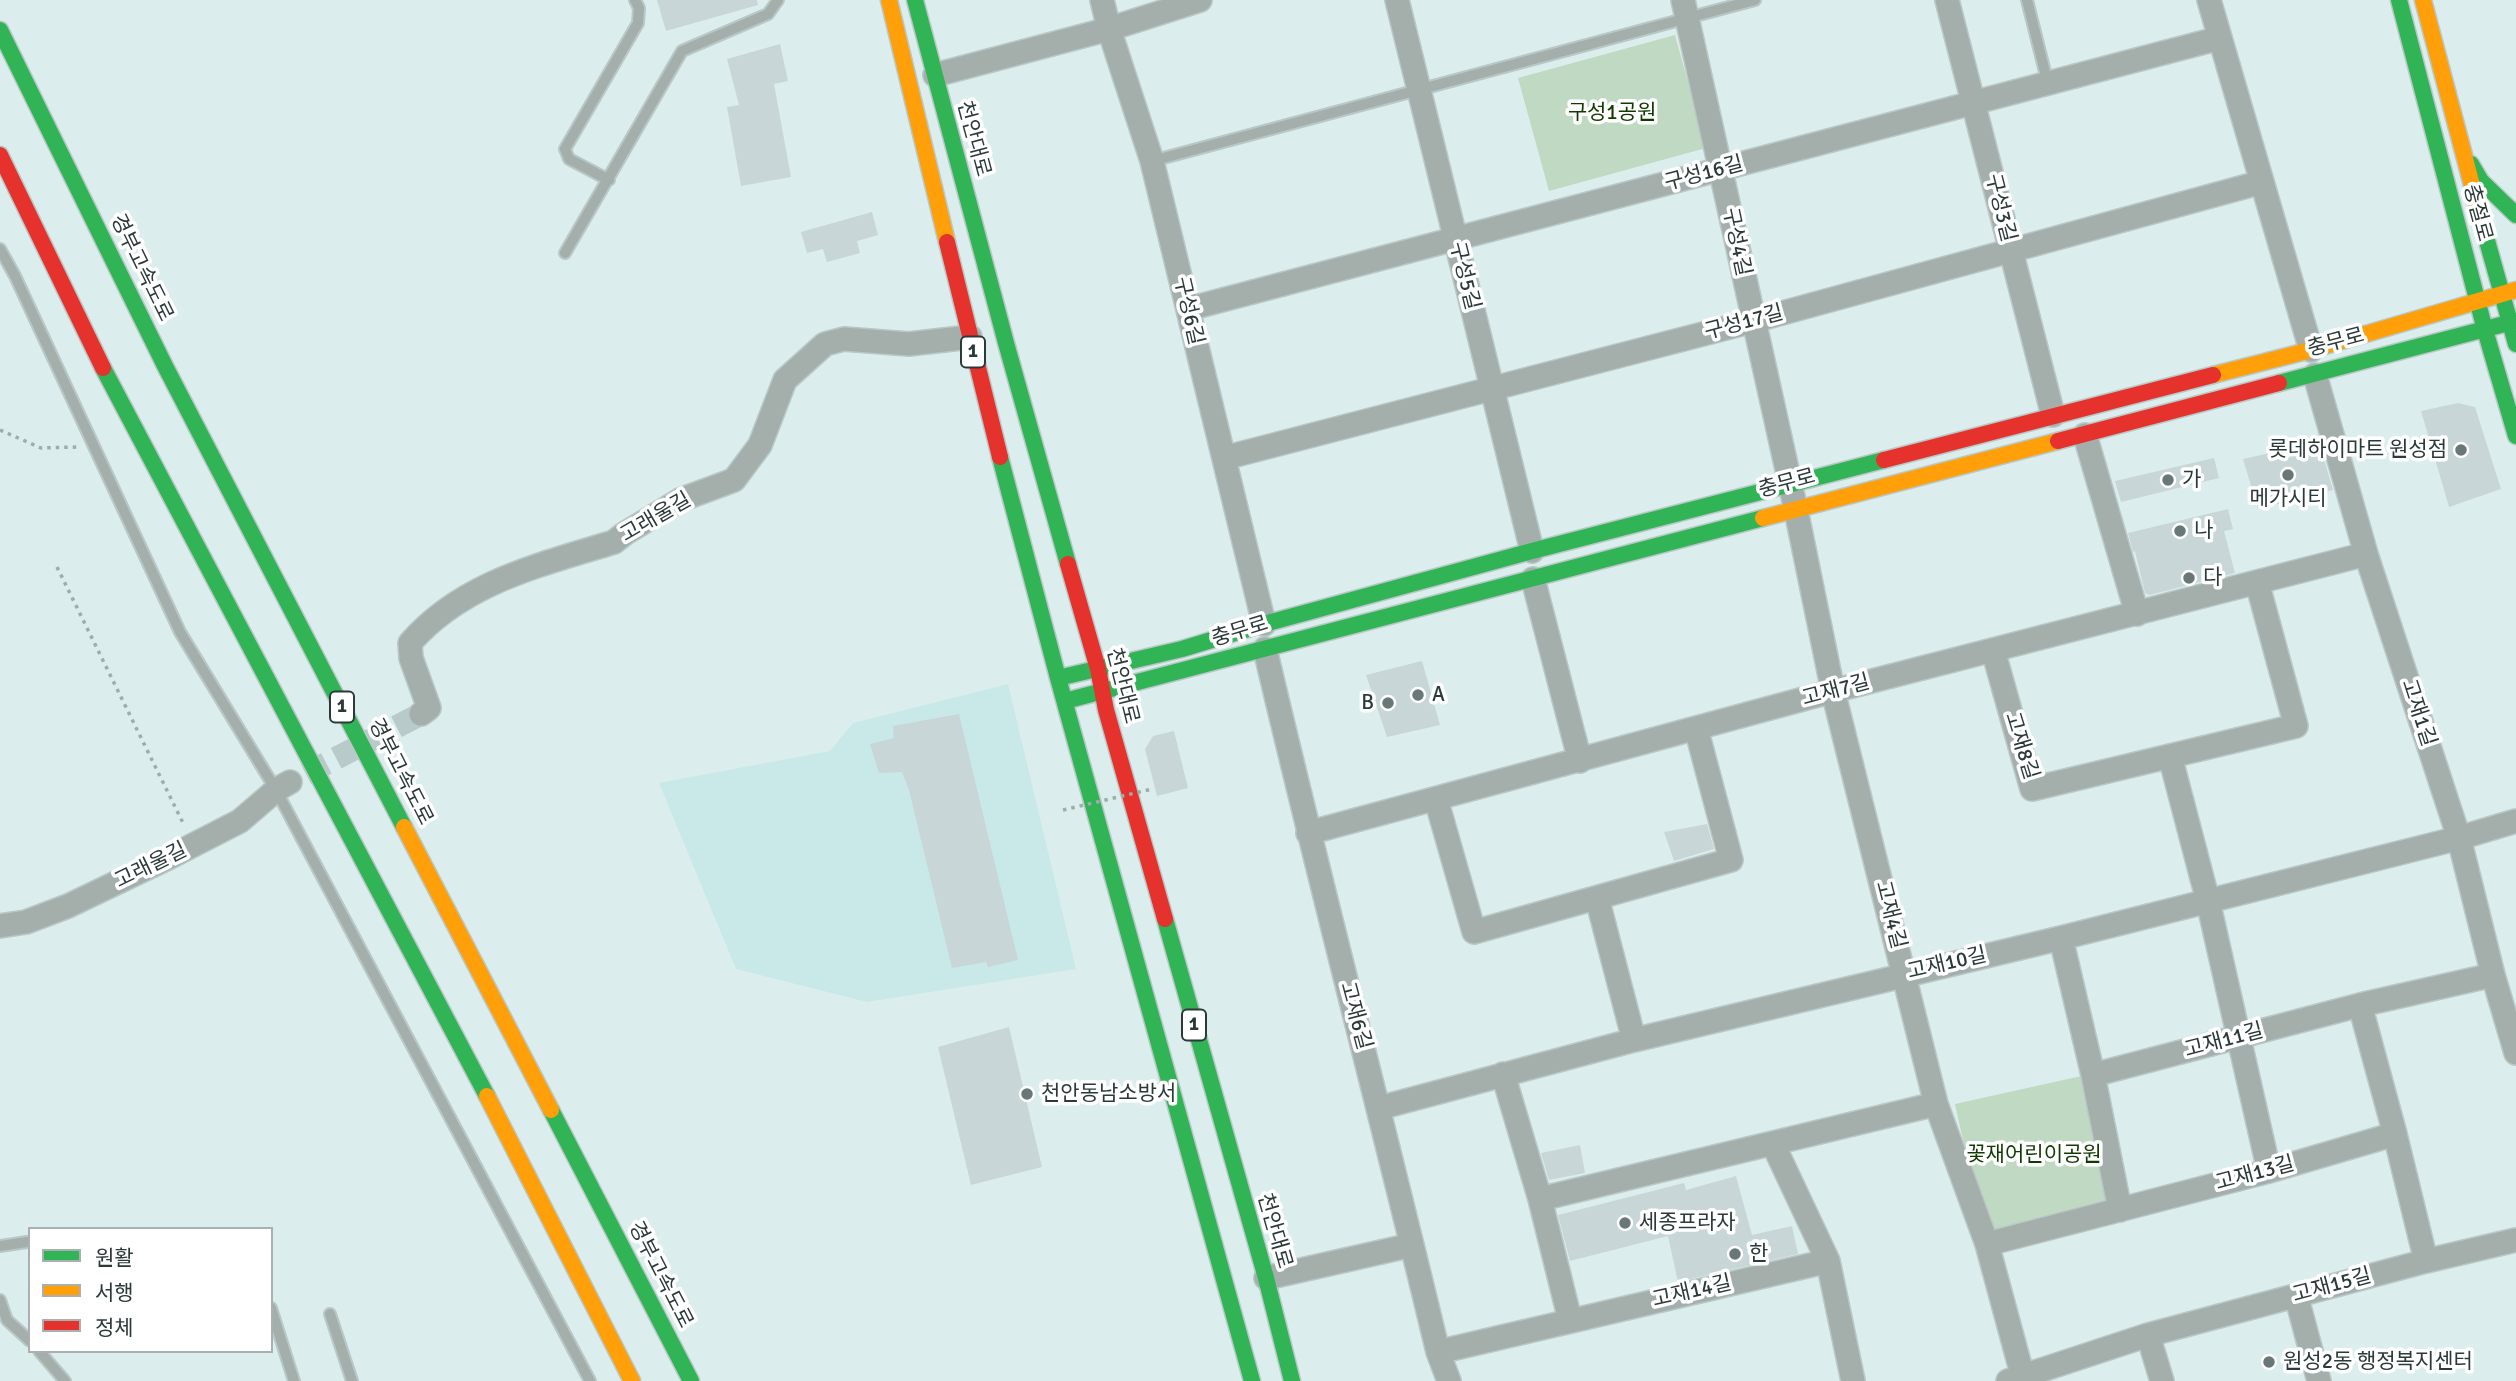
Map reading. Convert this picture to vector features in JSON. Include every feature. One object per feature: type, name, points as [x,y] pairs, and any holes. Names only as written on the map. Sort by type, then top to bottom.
[{"type":"main road","name":"1","points":[[889,0],[970,337],[1058,677],[1252,1381]]},
{"type":"main road","name":"천안대로","points":[[915,0],[1006,343],[1098,669],[1101,692],[1293,1381]]},
{"type":"main road","name":"충절로","points":[[2399,0],[2478,303],[2516,436]]},
{"type":"main road","name":"충절로","points":[[2423,0],[2458,139],[2509,292],[2516,344]]},
{"type":"main road","name":"경부고속도로","points":[[0,30],[165,366],[691,1381]]},
{"type":"main road","points":[[2458,139],[2481,181],[2516,215]]},
{"type":"main road","points":[[0,155],[122,405],[428,982],[632,1381]]},
{"type":"main road","name":"충무로","points":[[1058,677],[1182,649],[1532,551],[2311,350],[2509,292]]},
{"type":"main road","name":"충무로","points":[[1065,701],[2513,322]]},
{"type":"street","name":"구성6길","points":[[1102,0],[1152,160],[1264,624]]},
{"type":"street","points":[[935,75],[1109,29],[1200,0]]},
{"type":"street","name":"구성5길","points":[[1397,0],[1532,551]]},
{"type":"street","name":"구성3길","points":[[1947,0],[2053,415]]},
{"type":"street","points":[[2210,0],[2311,350]]},
{"type":"street","name":"구성4길","points":[[1685,9],[1789,483]]},
{"type":"street","name":"구성16길","points":[[1188,309],[2220,38]]},
{"type":"street","name":"구성17길","points":[[1224,458],[1753,321],[2262,182]]},
{"type":"street","name":"고래울길","points":[[421,714],[429,708],[411,658],[410,643],[419,634],[450,607],[501,577],[614,542],[680,500],[734,480],[760,445],[785,380],[825,344],[844,339],[909,344],[970,337]]},
{"type":"street","name":"고재1길","points":[[2315,374],[2365,554],[2459,838],[2493,975],[2516,1053]]},
{"type":"street","points":[[2085,435],[2137,614]]},
{"type":"street","name":"고재4길","points":[[1789,483],[1833,691],[1936,1104],[1987,1244],[2018,1379]]},
{"type":"street","name":"고재7길","points":[[1308,833],[1833,691],[2365,554]]},
{"type":"street","points":[[1533,579],[1580,761]]},
{"type":"street","name":"고재8길","points":[[1993,650],[2032,789],[2296,726],[2257,582]]},
{"type":"street","name":"고재6길","points":[[1265,649],[1308,833],[1379,1108],[1438,1353],[1449,1381]]},
{"type":"street","points":[[1436,799],[1474,932],[1731,860],[1696,729]]},
{"type":"street","points":[[2170,756],[2208,901],[2269,1171]]},
{"type":"street","name":"고래울길","points":[[0,926],[26,922],[68,906],[194,845],[240,821],[283,786]]},
{"type":"street","name":"고재10길","points":[[1379,1108],[1634,1040],[1905,973],[2061,938],[2459,838],[2516,821]]},
{"type":"street","points":[[1597,898],[1634,1040]]},
{"type":"street","points":[[2061,938],[2093,1075],[2120,1210]]},
{"type":"street","name":"고재11길","points":[[2093,1075],[2360,1005],[2493,975]]},
{"type":"street","points":[[2360,1005],[2426,1261]]},
{"type":"street","points":[[1503,1074],[1540,1199],[1570,1320]]},
{"type":"street","points":[[1540,1199],[1936,1104]]},
{"type":"street","name":"고재13길","points":[[1987,1244],[2269,1171],[2395,1134]]},
{"type":"street","points":[[1773,1144],[1828,1261],[1853,1381]]},
{"type":"street","name":"고재15길","points":[[2018,1379],[2148,1335],[2426,1261],[2516,1240]]},
{"type":"street","points":[[1266,1278],[1412,1245]]},
{"type":"street","name":"고재14길","points":[[1438,1353],[1828,1261]]},
{"type":"street","points":[[2296,1295],[2319,1381]]},
{"type":"street","points":[[2148,1335],[2162,1381]]},
{"type":"lane","points":[[609,180],[569,159],[565,149],[638,23],[639,8],[635,0]]},
{"type":"lane","points":[[565,253],[682,51],[768,14],[778,0]]},
{"type":"lane","points":[[1152,160],[1418,89],[1685,9],[1755,0]]},
{"type":"lane","points":[[2027,0],[2048,84]]},
{"type":"lane","points":[[0,249],[180,632],[283,786],[590,1381]]},
{"type":"lane","points":[[0,1246],[27,1242]]},
{"type":"lane","points":[[0,1300],[7,1320],[28,1339]]},
{"type":"lane","points":[[330,1314],[352,1381]]},
{"type":"lane","points":[[273,1315],[293,1381]]},
{"type":"lane","points":[[41,1353],[65,1381]]},
{"type":"path","points":[[0,430],[41,448],[94,447]]},
{"type":"path","points":[[57,567],[194,845]]},
{"type":"path","points":[[1063,810],[1152,789]]},
{"type":"shaded area","points":[[1008,684],[1076,969],[867,1002],[736,969],[659,783],[830,751],[853,723]]},
{"type":"green space","name":"구성1공원","points":[[1675,35],[1706,148],[1549,191],[1518,78]]},
{"type":"green space","name":"꽃재어린이공원","points":[[2086,1075],[2110,1194],[2106,1205],[1996,1231],[1981,1222],[1955,1104]]},
{"type":"building","points":[[657,0],[757,0],[758,5],[666,31]]},
{"type":"building","points":[[780,44],[788,81],[774,84],[791,177],[741,186],[727,107],[739,105],[727,59]]},
{"type":"building","points":[[872,212],[878,235],[857,241],[860,253],[827,262],[823,249],[807,253],[801,232]]},
{"type":"building","name":"롯데하이마트 원성점","points":[[2458,403],[2475,407],[2501,489],[2449,507],[2421,411]]},
{"type":"building","name":"메가시티","points":[[2319,442],[2333,490],[2258,509],[2243,459]]},
{"type":"building","name":"가","points":[[2214,458],[2219,478],[2121,502],[2115,481]]},
{"type":"building","points":[[2228,509],[2233,529],[2224,531],[2235,573],[2150,595],[2145,593],[2128,533]]},
{"type":"building","points":[[1422,661],[1440,725],[1387,737],[1366,675]]},
{"type":"building","points":[[959,714],[1018,960],[988,967],[986,962],[952,968],[909,790],[902,772],[879,773],[870,744],[894,738],[893,726]]},
{"type":"building","points":[[1174,731],[1188,788],[1157,796],[1145,749],[1153,736]]},
{"type":"building","points":[[1707,824],[1714,849],[1674,861],[1664,832]]},
{"type":"building","name":"천안동남소방서","points":[[1009,1027],[1042,1167],[971,1185],[938,1047]]},
{"type":"building","points":[[1580,1145],[1585,1173],[1549,1180],[1541,1153]]},
{"type":"building","points":[[1736,1176],[1752,1235],[1792,1226],[1798,1254],[1678,1282],[1668,1236],[1570,1261],[1558,1215],[1684,1183],[1686,1190]]},
{"type":"tunnel","points":[[306,774],[421,714]]},
{"type":"traffic: fast","points":[[915,0],[1068,564]]},
{"type":"traffic: fast","points":[[2399,0],[2485,330],[2516,436]]},
{"type":"traffic: fast","points":[[0,30],[165,366],[404,827]]},
{"type":"traffic: fast","points":[[2471,164],[2481,181],[2516,215]]},
{"type":"traffic: fast","points":[[2482,223],[2516,344]]},
{"type":"traffic: fast","points":[[2279,383],[2516,321]]},
{"type":"traffic: fast","points":[[103,368],[487,1096]]},
{"type":"traffic: fast","points":[[1000,457],[1058,678],[1252,1381]]},
{"type":"traffic: fast","points":[[1058,678],[1182,649],[1532,551],[1884,460]]},
{"type":"traffic: fast","points":[[1065,701],[1763,518]]},
{"type":"traffic: fast","points":[[1165,919],[1266,1278],[1292,1381]]},
{"type":"traffic: fast","points":[[551,1110],[691,1381]]},
{"type":"traffic: slow","points":[[889,0],[947,242]]},
{"type":"traffic: slow","points":[[2423,0],[2482,223]]},
{"type":"traffic: slow","points":[[2213,375],[2311,350],[2516,290]]},
{"type":"traffic: slow","points":[[1763,518],[2058,441]]},
{"type":"traffic: slow","points":[[404,827],[551,1110]]},
{"type":"traffic: slow","points":[[487,1096],[632,1381]]},
{"type":"traffic: jam","points":[[0,155],[103,368]]},
{"type":"traffic: jam","points":[[947,242],[1000,457]]},
{"type":"traffic: jam","points":[[1884,460],[2213,375]]},
{"type":"traffic: jam","points":[[2058,441],[2279,383]]},
{"type":"traffic: jam","points":[[1068,564],[1165,919]]},
{"type":"place","name":"롯데하이마트 원성점","points":[[2461,450]]},
{"type":"place","name":"메가시티","points":[[2288,475]]},
{"type":"place","name":"가","points":[[2168,480]]},
{"type":"place","name":"나","points":[[2180,531]]},
{"type":"place","name":"다","points":[[2189,578]]},
{"type":"place","name":"A","points":[[1418,695]]},
{"type":"place","name":"B","points":[[1388,703]]},
{"type":"place","name":"천안동남소방서","points":[[1027,1094]]},
{"type":"place","name":"세종프라자","points":[[1625,1223]]},
{"type":"place","name":"한","points":[[1735,1254]]},
{"type":"place","name":"원성2동 행정복지센터","points":[[2269,1362]]}]
